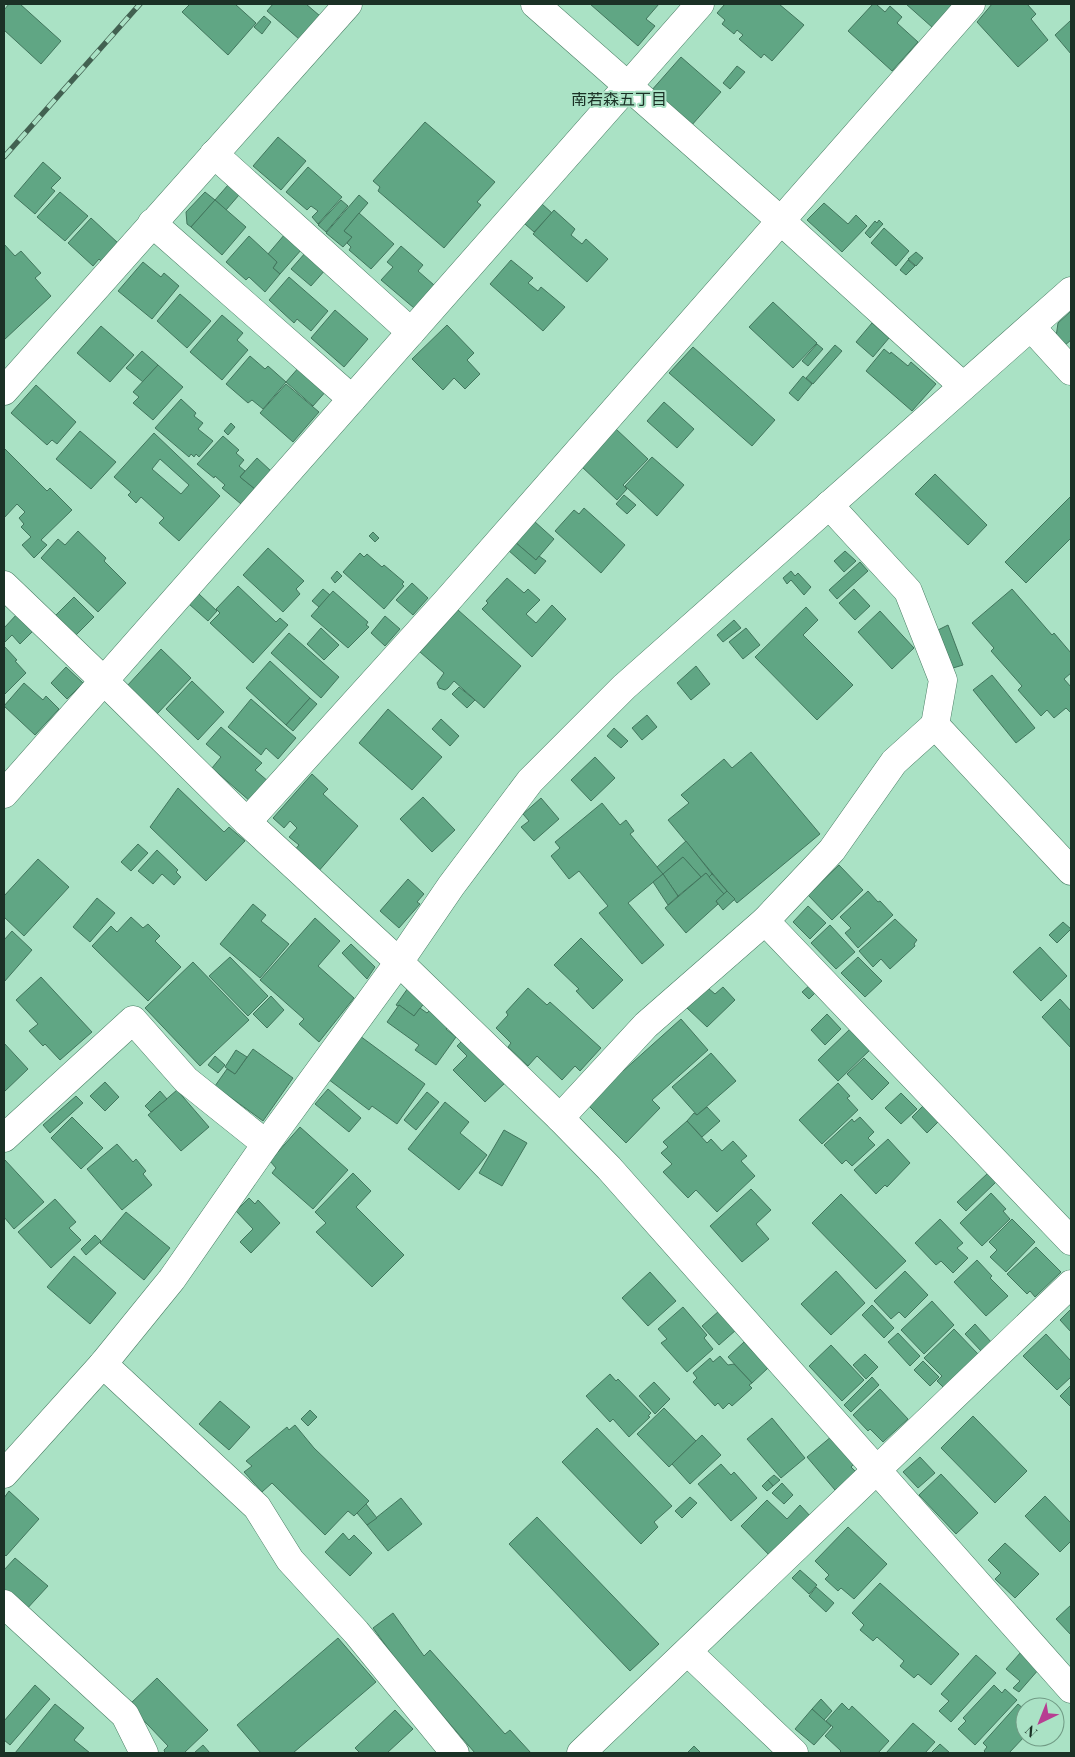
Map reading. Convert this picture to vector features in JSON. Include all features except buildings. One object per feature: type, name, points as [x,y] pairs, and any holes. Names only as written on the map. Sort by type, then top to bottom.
[{"type":"street","points":[[4,391],[348,4]]},
{"type":"street","points":[[536,4],[780,220],[963,386]]},
{"type":"street","points":[[4,794],[700,4]]},
{"type":"street","points":[[247,822],[447,601],[971,4]]},
{"type":"street","points":[[214,154],[411,332]]},
{"type":"street","points":[[152,223],[352,400]]},
{"type":"street","points":[[4,1474],[103,1364],[172,1278],[266,1144],[399,962],[451,886],[530,781],[624,687],[1071,291]]},
{"type":"street","points":[[1031,327],[1071,371]]},
{"type":"street","points":[[560,1118],[646,1025],[765,921],[832,850],[894,762],[935,725],[943,680],[908,592],[829,505]]},
{"type":"street","points":[[4,585],[247,822],[399,962],[609,1168],[1071,1689]]},
{"type":"street","points":[[935,725],[1071,871]]},
{"type":"street","points":[[765,921],[1071,1241]]},
{"type":"street","points":[[4,1138],[133,1020],[186,1080],[266,1144]]},
{"type":"street","points":[[581,1753],[1071,1284]]},
{"type":"street","points":[[103,1364],[257,1508],[290,1560],[356,1632],[455,1753]]},
{"type":"street","points":[[4,1604],[125,1715],[144,1753]]},
{"type":"street","points":[[688,1652],[794,1753]]},
{"type":"railway","points":[[4,157],[140,4]]},
{"type":"district","name":"南若森五丁目","points":[[619,99]]}]
